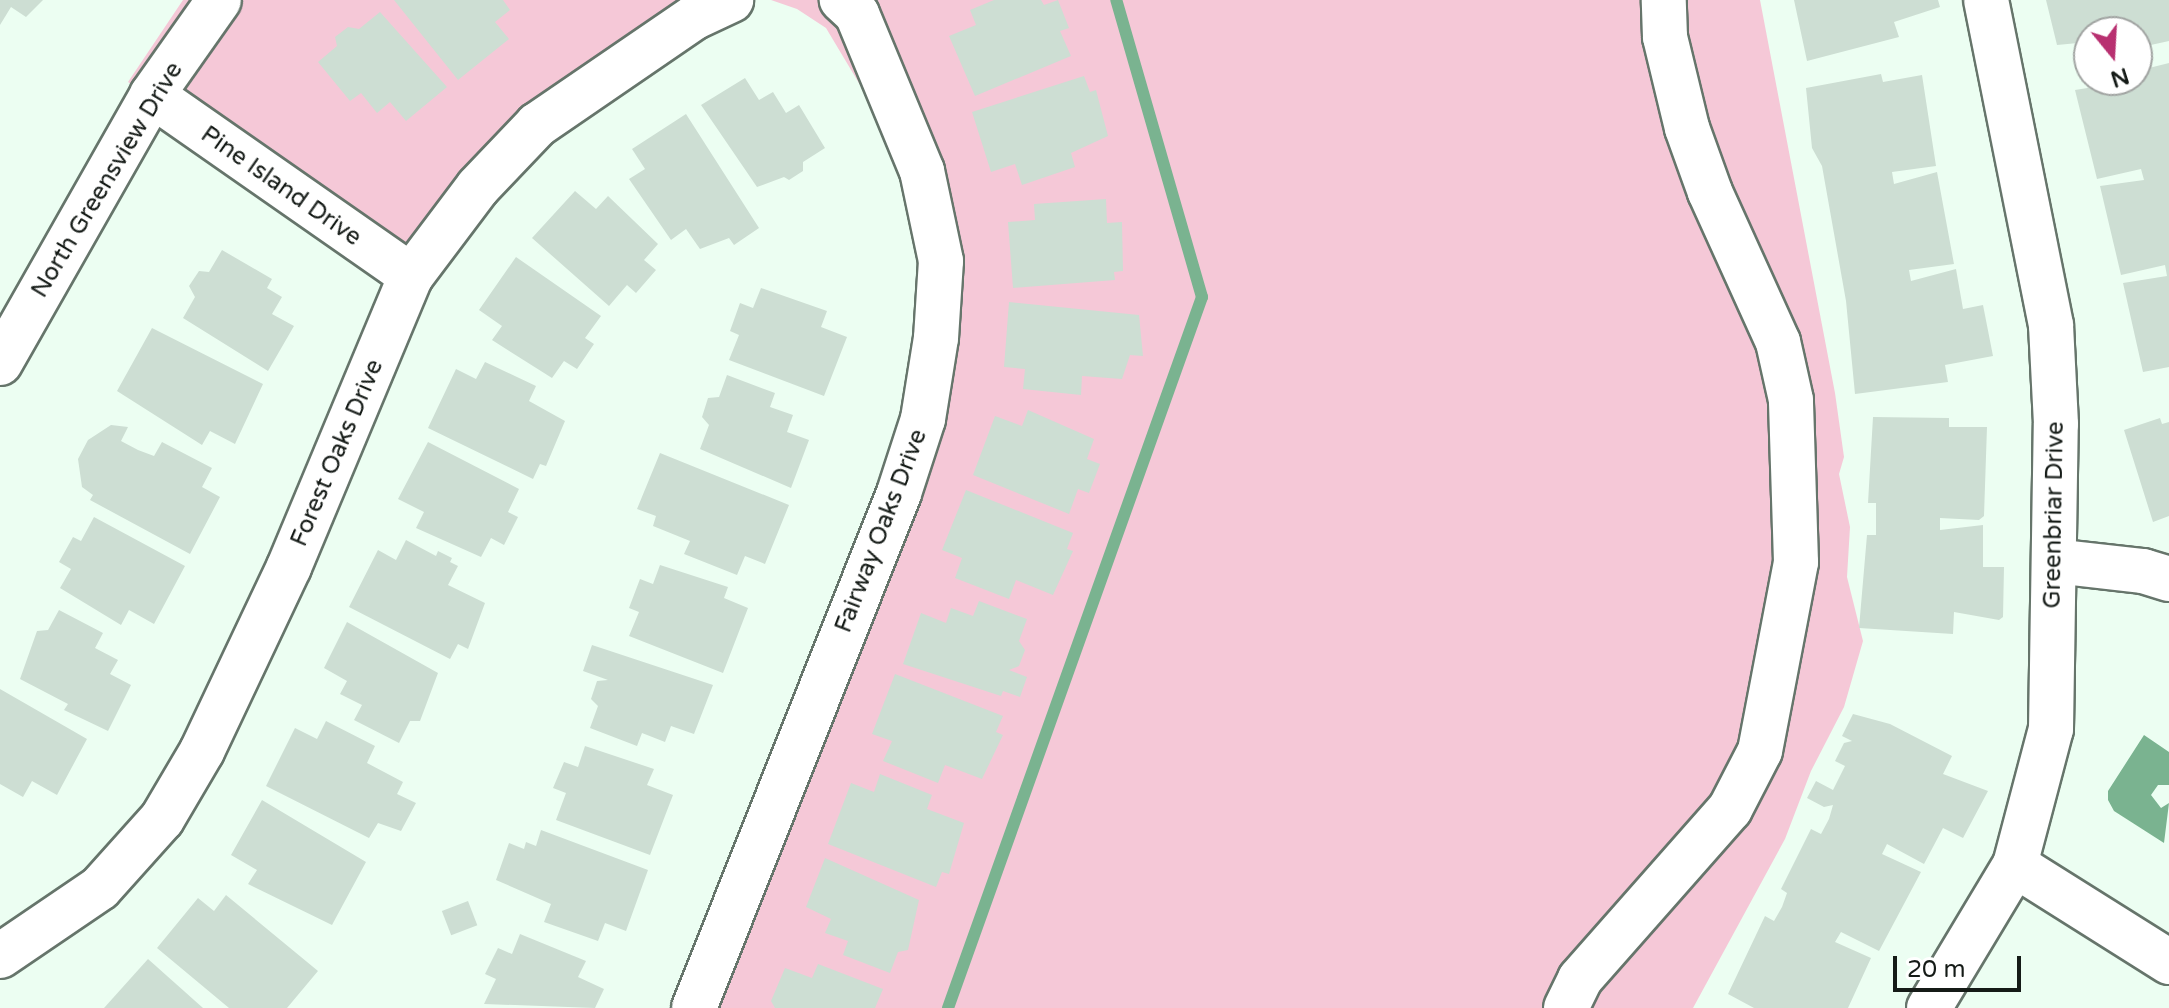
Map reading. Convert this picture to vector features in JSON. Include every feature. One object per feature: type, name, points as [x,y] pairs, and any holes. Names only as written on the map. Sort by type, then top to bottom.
[{"type":"street","name":"North Greensview Drive","points":[[0,363],[152,95],[219,0]]},
{"type":"street","name":"Forest Oaks Drive","points":[[0,956],[100,888],[162,819],[202,751],[289,567],[411,276],[478,187],[537,125],[695,17],[731,0]]},
{"type":"street","name":"Fairway Oaks Drive","points":[[694,1008],[899,493],[923,419],[936,338],[941,261],[922,171],[857,14],[842,0]]},
{"type":"street","points":[[1566,1008],[1580,979],[1706,839],[1742,786],[1760,751],[1796,562],[1791,400],[1778,342],[1710,192],[1687,128],[1665,37],[1664,0]]},
{"type":"street","name":"Greenbriar Drive","points":[[1929,1008],[2015,865],[2051,729],[2054,561],[2051,325],[1986,0]]},
{"type":"street","name":"Pine Island Drive","points":[[152,95],[411,276]]},
{"type":"street","points":[[2054,561],[2143,571],[2169,579]]},
{"type":"street","points":[[2015,865],[2169,962]]},
{"type":"shaded area","points":[[183,0],[731,0],[695,13],[410,264],[128,82]]},
{"type":"shaded area","points":[[771,0],[1760,0],[1835,393],[1844,457],[1839,474],[1850,527],[1847,577],[1863,641],[1844,707],[1811,771],[1785,839],[1693,1008],[681,1008],[774,747],[893,442],[913,375],[921,307],[919,248],[905,181],[884,125],[826,28],[797,9]]},
{"type":"shaded area","points":[[2144,735],[2169,752],[2169,785],[2158,785],[2151,795],[2161,808],[2169,803],[2164,843],[2114,811],[2108,800],[2108,791]]},
{"type":"building","points":[[0,0],[43,0],[26,17],[11,7],[0,25]]},
{"type":"building","points":[[394,0],[503,0],[510,10],[495,22],[509,39],[458,80]]},
{"type":"building","points":[[994,0],[1041,0],[1044,5],[1058,0],[1069,28],[1060,31],[1071,56],[975,96],[949,36],[976,25],[970,10]]},
{"type":"building","points":[[1794,0],[1938,0],[1940,7],[1894,22],[1899,37],[1807,61]]},
{"type":"building","points":[[2046,0],[2169,0],[2169,41],[2153,44],[2153,16],[2073,16],[2073,43],[2057,45]]},
{"type":"building","points":[[380,12],[447,87],[406,121],[390,102],[377,113],[361,93],[350,101],[318,62],[337,46],[335,37],[348,27],[359,29]]},
{"type":"building","points":[[2169,63],[2169,367],[2143,372],[2123,283],[2167,276],[2165,265],[2121,275],[2100,186],[2144,180],[2141,169],[2097,179],[2076,96],[2153,96],[2153,67]]},
{"type":"building","points":[[1881,74],[1883,82],[1922,75],[1936,166],[1892,172],[1894,184],[1937,172],[1954,264],[1909,270],[1911,281],[1956,269],[1963,309],[1983,305],[1993,356],[1945,365],[1948,382],[1855,394],[1846,301],[1822,166],[1812,148],[1806,88]]},
{"type":"building","points":[[1084,76],[1090,92],[1096,90],[1108,136],[1071,153],[1075,167],[1022,185],[1015,164],[991,172],[972,112]]},
{"type":"building","points":[[745,78],[759,100],[773,92],[786,113],[799,105],[825,148],[803,162],[803,171],[789,180],[784,177],[757,187],[701,105]]},
{"type":"building","points":[[686,114],[759,228],[734,245],[729,238],[700,249],[686,229],[671,240],[629,179],[645,169],[632,149]]},
{"type":"building","points":[[575,191],[596,209],[608,196],[658,244],[644,260],[656,270],[636,293],[627,285],[609,306],[532,238]]},
{"type":"building","points":[[1106,199],[1107,223],[1122,222],[1123,271],[1114,272],[1115,280],[1013,288],[1008,222],[1035,220],[1034,204]]},
{"type":"building","points":[[222,250],[272,279],[267,288],[282,297],[272,314],[294,326],[268,371],[183,318],[195,297],[189,286],[199,271],[209,272]]},
{"type":"building","points":[[516,257],[601,316],[585,338],[594,344],[577,369],[564,361],[552,378],[492,340],[502,326],[479,310]]},
{"type":"building","points":[[761,288],[827,311],[821,327],[847,337],[824,396],[729,360],[739,335],[730,331],[740,303],[753,308]]},
{"type":"building","points":[[1009,302],[1139,315],[1143,356],[1130,355],[1122,379],[1082,376],[1081,395],[1023,389],[1025,369],[1004,367]]},
{"type":"building","points":[[152,328],[263,384],[235,444],[210,431],[202,445],[117,391]]},
{"type":"building","points":[[485,362],[536,386],[529,401],[565,421],[546,466],[540,464],[533,479],[428,428],[456,369],[476,379]]},
{"type":"building","points":[[727,375],[775,393],[770,407],[793,415],[787,432],[809,440],[791,488],[700,449],[709,425],[702,417],[708,398],[719,397]]},
{"type":"building","points":[[1028,410],[1094,439],[1087,459],[1100,464],[1089,493],[1078,489],[1069,514],[973,475],[995,416],[1022,426]]},
{"type":"building","points":[[1873,417],[1949,418],[1949,427],[1987,427],[1984,516],[1979,520],[1940,518],[1940,530],[1983,525],[1983,567],[2004,567],[2003,617],[1999,620],[1954,612],[1953,634],[1859,628],[1867,535],[1876,535],[1876,503],[1868,503]]},
{"type":"building","points":[[2160,418],[2162,424],[2169,422],[2169,516],[2153,522],[2124,430]]},
{"type":"building","points":[[111,425],[128,427],[121,441],[138,450],[154,456],[162,442],[212,468],[202,487],[220,497],[190,554],[90,500],[93,495],[82,487],[78,459],[88,440]]},
{"type":"building","points":[[428,442],[519,489],[508,512],[518,517],[504,545],[491,538],[481,557],[416,528],[424,512],[398,499]]},
{"type":"building","points":[[660,453],[789,505],[765,564],[745,556],[737,575],[684,554],[690,541],[653,526],[656,516],[637,509]]},
{"type":"building","points":[[966,490],[1073,533],[1067,549],[1073,551],[1053,595],[1016,580],[1009,599],[955,578],[962,558],[942,550]]},
{"type":"building","points":[[94,517],[185,566],[154,624],[129,610],[121,625],[60,588],[71,569],[59,562],[73,537],[81,541]]},
{"type":"building","points":[[406,540],[436,556],[438,551],[452,558],[450,562],[458,566],[448,585],[485,603],[468,649],[458,644],[450,659],[349,607],[378,550],[396,560]]},
{"type":"building","points":[[660,565],[728,587],[724,598],[748,608],[723,673],[629,636],[639,612],[629,608],[640,579],[653,584]]},
{"type":"building","points":[[979,601],[1027,619],[1019,641],[1025,650],[1019,666],[1009,670],[1027,677],[1020,697],[1003,691],[1001,696],[903,664],[921,613],[946,623],[951,608],[973,616]]},
{"type":"building","points":[[59,610],[103,633],[95,648],[118,660],[110,674],[131,685],[108,731],[64,710],[68,704],[20,679],[37,631],[48,630]]},
{"type":"building","points":[[347,622],[438,673],[420,721],[410,721],[399,743],[354,720],[362,705],[340,694],[347,681],[324,668]]},
{"type":"building","points":[[592,645],[713,685],[694,734],[671,726],[665,742],[642,733],[637,746],[590,728],[598,706],[591,699],[597,681],[608,680],[583,671]]},
{"type":"building","points":[[895,674],[1003,716],[996,732],[1003,735],[982,779],[945,765],[938,783],[883,761],[892,741],[872,734]]},
{"type":"building","points":[[0,689],[87,739],[57,795],[32,781],[23,797],[0,784]]},
{"type":"building","points":[[1853,714],[1890,724],[1952,756],[1943,774],[1988,791],[1963,838],[1943,828],[1924,864],[1887,844],[1882,854],[1921,872],[1879,951],[1841,932],[1835,942],[1871,958],[1848,1008],[1754,1008],[1728,994],[1765,916],[1774,921],[1782,907],[1787,893],[1781,889],[1811,829],[1821,834],[1829,819],[1833,805],[1824,807],[1807,798],[1816,781],[1833,790],[1845,766],[1835,761],[1844,743],[1852,741],[1842,736]]},
{"type":"building","points":[[326,721],[375,746],[367,763],[403,782],[397,794],[416,803],[401,831],[378,823],[369,838],[266,786],[295,728],[317,739]]},
{"type":"building","points":[[585,746],[654,769],[647,785],[673,795],[650,855],[556,820],[566,793],[553,788],[564,762],[578,767]]},
{"type":"building","points":[[880,774],[932,795],[927,809],[964,823],[949,874],[942,872],[936,887],[828,844],[851,783],[874,792]]},
{"type":"building","points":[[262,800],[366,862],[332,925],[248,884],[257,870],[231,855]]},
{"type":"building","points":[[541,830],[648,870],[626,931],[605,923],[598,941],[544,922],[551,904],[496,880],[509,843],[524,849],[526,842],[536,846]]},
{"type":"building","points":[[825,858],[919,900],[908,950],[898,952],[890,973],[843,955],[848,941],[825,933],[831,919],[806,907]]},
{"type":"building","points":[[226,895],[318,971],[287,1008],[229,1008],[157,948],[198,898],[214,911]]},
{"type":"building","points":[[468,901],[477,925],[451,935],[442,911]]},
{"type":"building","points":[[520,934],[586,961],[578,977],[604,989],[595,1008],[484,1004],[496,979],[485,974],[498,948],[512,954]]},
{"type":"building","points":[[148,959],[203,1008],[104,1008]]},
{"type":"building","points":[[818,964],[883,989],[875,1008],[775,1008],[771,1001],[785,968],[812,978]]},
{"type":"waterway","points":[[948,1008],[1202,297],[1116,0]]}]
